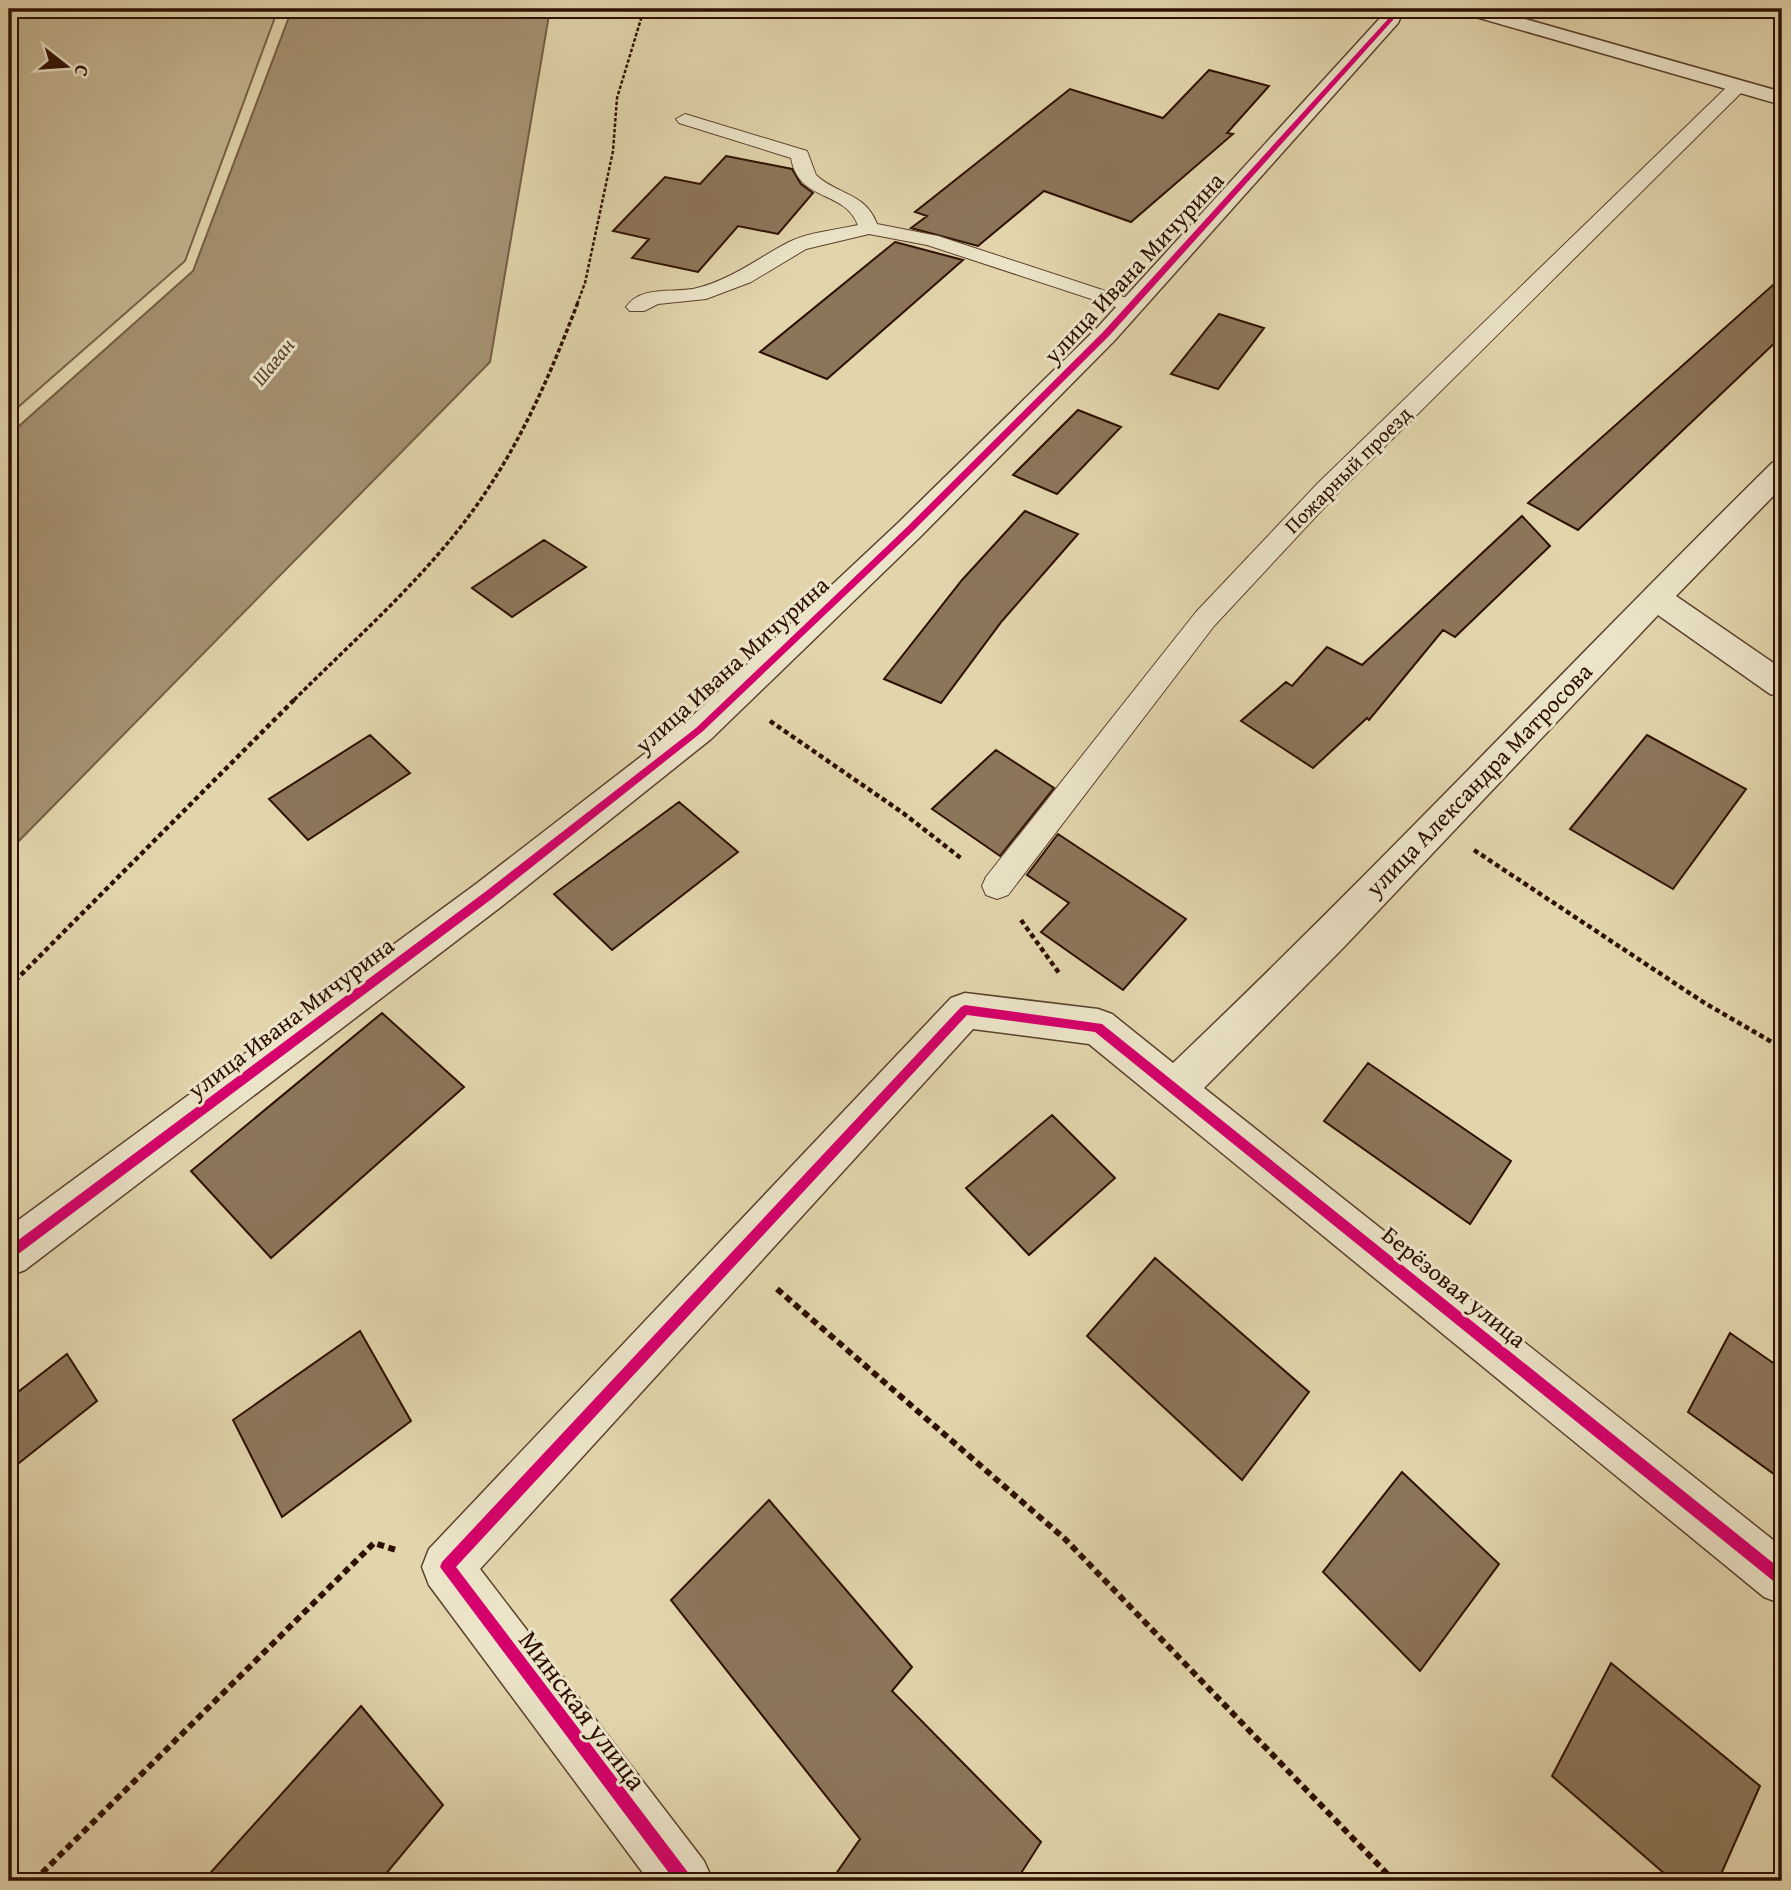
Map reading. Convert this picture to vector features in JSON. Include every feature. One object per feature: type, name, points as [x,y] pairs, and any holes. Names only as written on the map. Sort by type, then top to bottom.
[{"type":"street","name":"улица Ивана Мичурина","points":[[9,1254],[489,895],[699,730],[909,530],[1132,306],[1391,19],[1394,9]]},
{"type":"street","points":[[1469,9],[1782,99]]},
{"type":"street","name":"улица Александра Матросова","points":[[1175,1089],[1271,997],[1654,597],[1782,470]]},
{"type":"street","points":[[1654,597],[1782,684]]},
{"type":"street","points":[[447,1567],[965,1010],[1098,1027]]},
{"type":"street","name":"Берёзовая улица","points":[[1098,1027],[1782,1579]]},
{"type":"street","name":"Минская улица","points":[[447,1567],[684,1881]]},
{"type":"lane","name":"Пожарный проезд","points":[[997,886],[1205,619],[1327,489],[1737,87]]},
{"type":"lane","points":[[685,119],[800,155],[801,169],[812,183],[859,207],[869,228]]},
{"type":"lane","points":[[637,307],[653,298],[699,295],[744,278],[799,245],[869,228],[931,240],[1132,306]]},
{"type":"path","points":[[9,987],[254,736],[433,560],[491,485],[549,379],[585,283],[611,164],[617,98],[644,9]]},
{"type":"path","points":[[734,696],[903,813],[997,886],[1098,1027]]},
{"type":"path","points":[[1436,825],[1703,1002],[1782,1048]]},
{"type":"path","points":[[736,1254],[1065,1539],[1394,1881]]},
{"type":"path","points":[[34,1881],[374,1543],[447,1567]]},
{"type":"shaded area","points":[[9,9],[278,9],[185,261],[9,415]]},
{"type":"water","name":"Шаған","points":[[292,9],[550,9],[490,362],[9,851],[9,435],[193,271]]},
{"type":"building","points":[[1209,70],[1269,86],[1227,133],[1233,134],[1131,222],[1044,191],[978,246],[911,228],[927,216],[915,212],[1070,89],[1163,118]]},
{"type":"building","points":[[726,156],[792,169],[801,184],[813,193],[778,234],[738,226],[698,272],[632,258],[649,239],[613,231],[665,177],[700,184]]},
{"type":"building","points":[[895,242],[963,260],[827,379],[760,352]]},
{"type":"building","points":[[1782,277],[1782,336],[1578,530],[1528,503]]},
{"type":"building","points":[[1219,314],[1264,328],[1218,389],[1171,374]]},
{"type":"building","points":[[1078,410],[1121,427],[1057,494],[1013,475]]},
{"type":"building","points":[[1025,511],[1078,534],[1002,621],[941,703],[884,679],[962,580]]},
{"type":"building","points":[[1522,516],[1550,546],[1455,637],[1443,630],[1369,720],[1367,718],[1313,768],[1241,721],[1286,682],[1292,686],[1327,647],[1362,665]]},
{"type":"building","points":[[544,540],[586,567],[512,617],[472,588]]},
{"type":"building","points":[[370,735],[410,773],[308,840],[269,799]]},
{"type":"building","points":[[1647,735],[1746,789],[1673,889],[1570,829]]},
{"type":"building","points":[[996,750],[1054,788],[1000,856],[932,809]]},
{"type":"building","points":[[679,802],[738,852],[612,950],[554,894]]},
{"type":"building","points":[[1058,834],[1186,919],[1123,990],[1041,932],[1069,903],[1027,875]]},
{"type":"building","points":[[382,1013],[464,1087],[271,1258],[191,1171]]},
{"type":"building","points":[[1368,1063],[1511,1161],[1470,1224],[1324,1121]]},
{"type":"building","points":[[1052,1115],[1115,1178],[1029,1255],[966,1188]]},
{"type":"building","points":[[1155,1258],[1309,1392],[1242,1480],[1087,1336]]},
{"type":"building","points":[[360,1331],[411,1421],[282,1517],[233,1420]]},
{"type":"building","points":[[1730,1333],[1782,1369],[1782,1480],[1688,1412]]},
{"type":"building","points":[[67,1354],[97,1401],[9,1471],[9,1399]]},
{"type":"building","points":[[1402,1472],[1499,1564],[1420,1671],[1323,1572]]},
{"type":"building","points":[[769,1500],[912,1667],[892,1691],[1041,1842],[1016,1881],[831,1881],[860,1839],[671,1600]]},
{"type":"building","points":[[1611,1663],[1760,1786],[1718,1881],[1673,1881],[1552,1776]]},
{"type":"building","points":[[361,1706],[443,1805],[380,1881],[203,1881]]},
{"type":"cycle path","points":[[9,1254],[489,895],[699,730],[909,530],[1106,334],[1391,19],[1394,9]]},
{"type":"cycle path","points":[[684,1881],[447,1567],[965,1010],[1098,1027],[1782,1579]]}]
